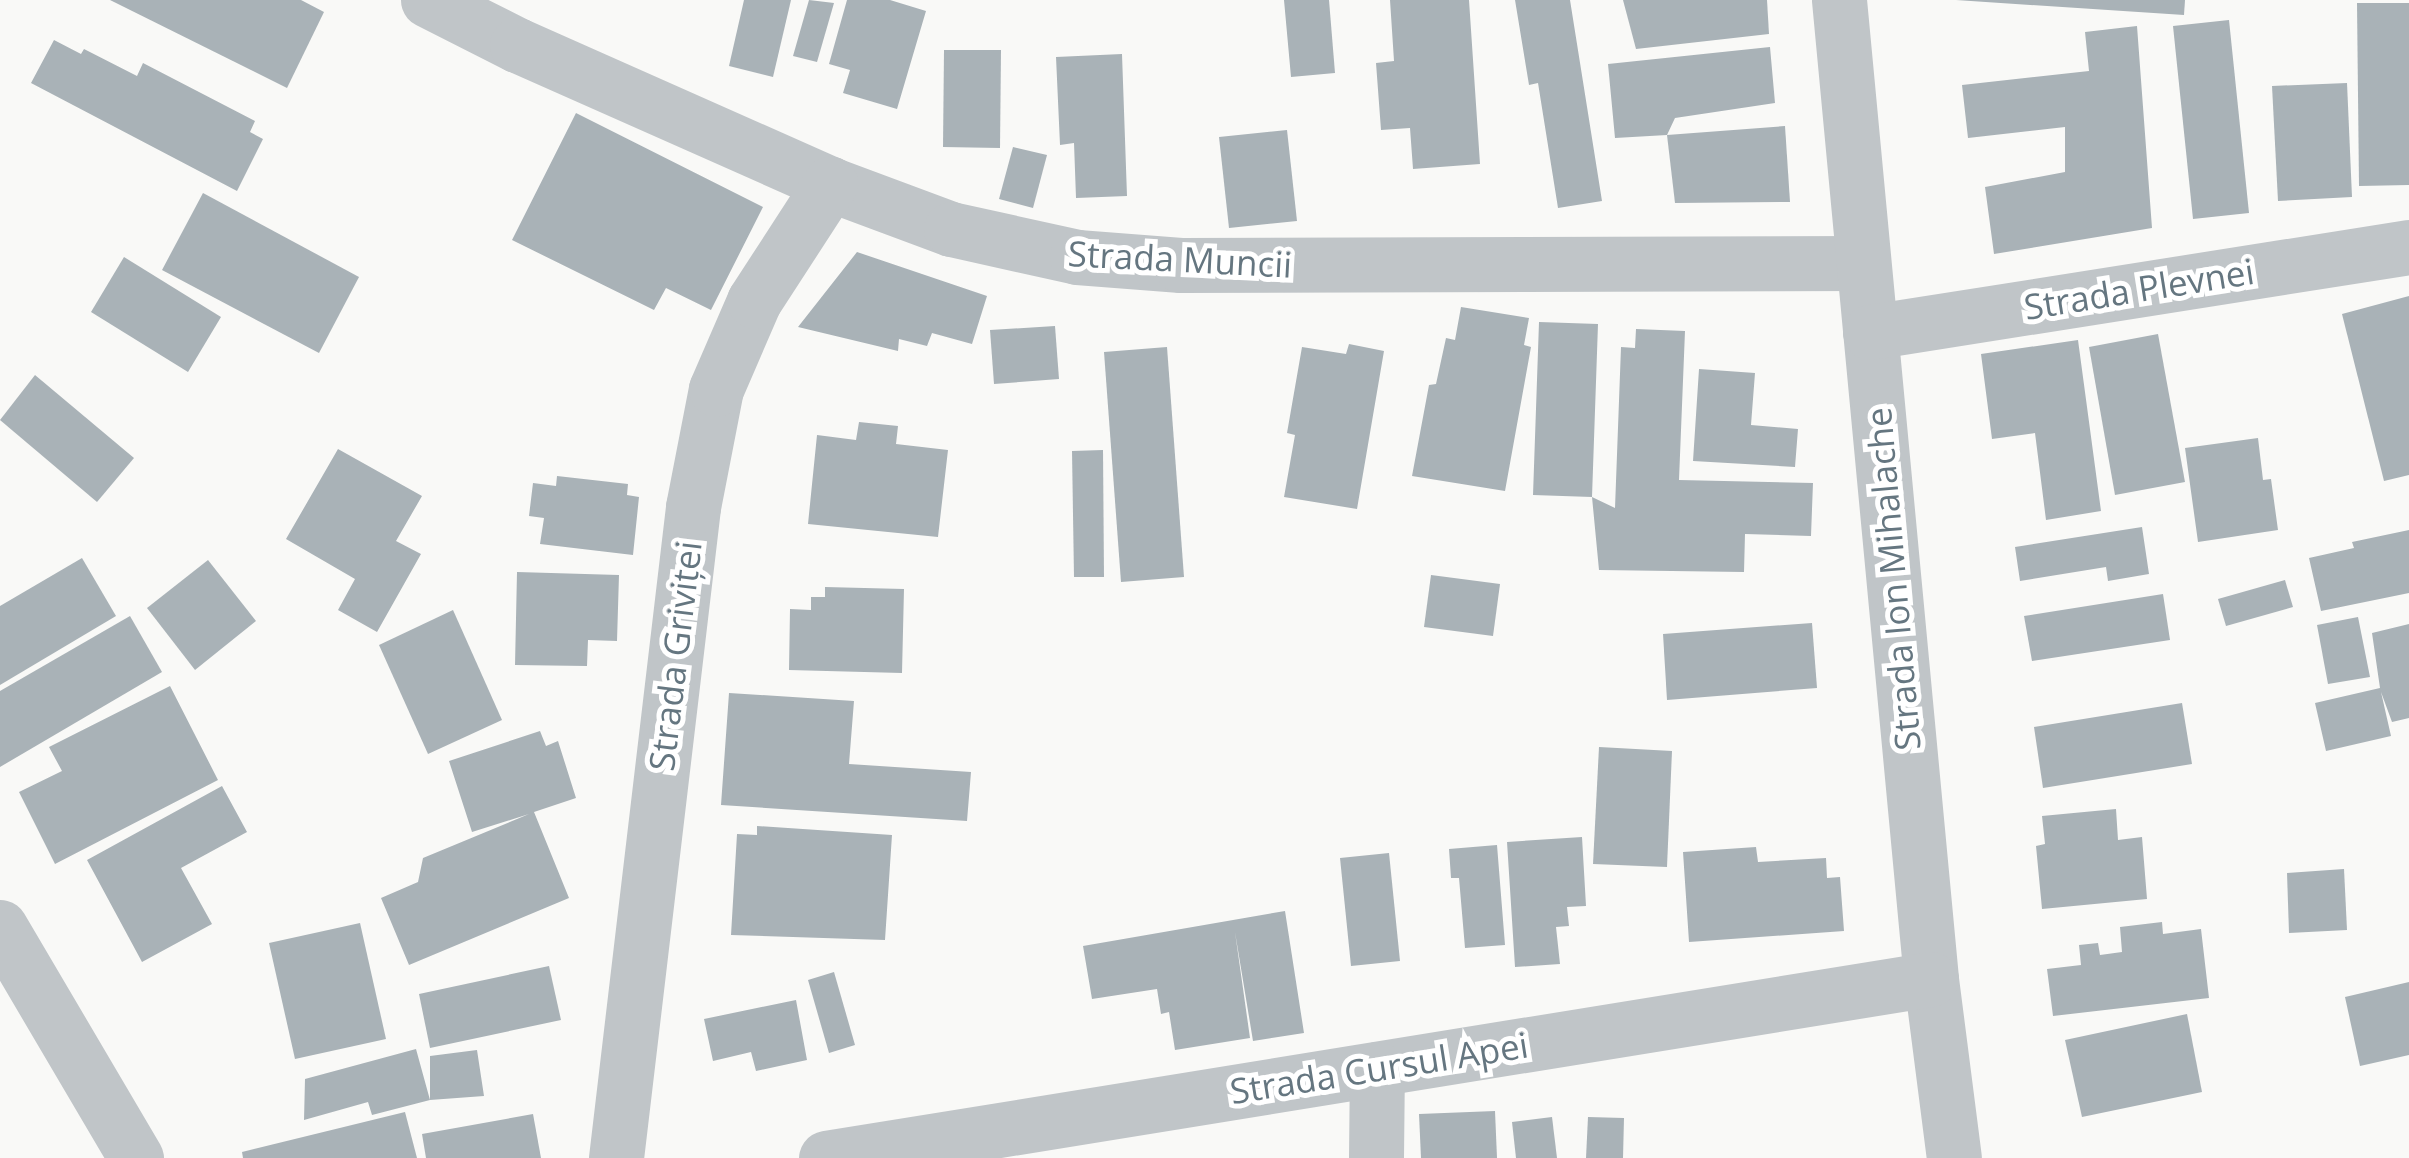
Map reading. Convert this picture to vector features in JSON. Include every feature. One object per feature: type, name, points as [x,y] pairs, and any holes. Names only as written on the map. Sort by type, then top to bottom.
[{"type":"street","name":"Strada Muncii","points":[[428,0],[517,45],[830,184],[952,228],[1076,258],[1181,266],[1862,263]]},
{"type":"street","name":"Strada Ion Mihalache","points":[[1839,0],[1932,979],[1954,1158]]},
{"type":"street","name":"Strada Griviței","points":[[616,1158],[693,507],[716,388],[754,300],[830,184]]},
{"type":"street","name":"Strada Plevnei","points":[[1870,332],[2409,246]]},
{"type":"street","points":[[0,928],[136,1158]]},
{"type":"street","name":"Strada Cursul Apei","points":[[826,1158],[1932,979]]},
{"type":"street","points":[[1376,1158],[1377,1068]]},
{"type":"building","points":[[110,0],[301,0],[324,12],[287,88]]},
{"type":"building","points":[[744,0],[791,0],[773,77],[729,66]]},
{"type":"building","points":[[809,0],[834,3],[817,62],[793,56]]},
{"type":"building","points":[[847,0],[890,0],[926,11],[897,109],[843,93],[850,70],[829,64]]},
{"type":"building","points":[[1284,0],[1329,0],[1335,73],[1291,77]]},
{"type":"building","points":[[1390,0],[1469,0],[1480,164],[1413,169],[1410,128],[1381,130],[1376,63],[1394,61]]},
{"type":"building","points":[[1515,0],[1570,0],[1602,201],[1558,208],[1538,83],[1529,85]]},
{"type":"building","points":[[1623,0],[1767,0],[1769,34],[1636,49]]},
{"type":"building","points":[[1956,0],[2185,0],[2184,15]]},
{"type":"building","points":[[2357,3],[2409,3],[2409,185],[2359,186]]},
{"type":"building","points":[[2229,20],[2249,213],[2193,219],[2173,26]]},
{"type":"building","points":[[2137,26],[2152,228],[1994,254],[1985,187],[2065,172],[2065,127],[1968,138],[1962,85],[2089,71],[2085,32]]},
{"type":"building","points":[[54,40],[81,54],[84,49],[137,76],[143,63],[255,121],[250,132],[263,139],[237,191],[31,83]]},
{"type":"building","points":[[1770,47],[1775,103],[1675,118],[1667,135],[1615,138],[1608,64]]},
{"type":"building","points":[[944,50],[1001,50],[1000,148],[943,147]]},
{"type":"building","points":[[1122,54],[1127,196],[1076,198],[1074,143],[1060,145],[1056,57]]},
{"type":"building","points":[[2347,83],[2352,197],[2278,201],[2272,86]]},
{"type":"building","points":[[576,113],[763,207],[711,310],[666,288],[654,310],[512,240]]},
{"type":"building","points":[[1785,126],[1790,202],[1675,203],[1667,135]]},
{"type":"building","points":[[1287,130],[1297,221],[1229,228],[1219,137]]},
{"type":"building","points":[[1013,147],[1047,155],[1033,208],[999,199]]},
{"type":"building","points":[[203,193],[359,277],[319,353],[162,270]]},
{"type":"building","points":[[857,252],[987,296],[972,344],[932,333],[927,346],[899,339],[898,351],[798,327]]},
{"type":"building","points":[[124,257],[221,317],[188,372],[91,312]]},
{"type":"building","points":[[2409,296],[2409,475],[2384,481],[2342,314]]},
{"type":"building","points":[[1461,307],[1529,318],[1524,345],[1531,347],[1505,491],[1412,476],[1429,385],[1436,384],[1446,338],[1455,340]]},
{"type":"building","points":[[1539,322],[1598,324],[1592,497],[1533,495]]},
{"type":"building","points":[[1055,326],[1059,379],[994,384],[990,330]]},
{"type":"building","points":[[1636,329],[1685,331],[1679,480],[1813,483],[1811,536],[1745,534],[1744,572],[1599,570],[1592,497],[1615,508],[1621,347],[1635,348]]},
{"type":"building","points":[[2158,334],[2185,482],[2115,495],[2089,347]]},
{"type":"building","points":[[2078,340],[2101,511],[2046,520],[2035,433],[1992,439],[1981,354]]},
{"type":"building","points":[[1349,344],[1384,351],[1357,509],[1284,497],[1295,435],[1287,433],[1302,347],[1346,354]]},
{"type":"building","points":[[1167,347],[1184,577],[1121,582],[1104,352]]},
{"type":"building","points":[[1699,369],[1755,373],[1751,425],[1798,429],[1795,467],[1693,461]]},
{"type":"building","points":[[35,375],[134,458],[97,502],[0,420]]},
{"type":"building","points":[[859,422],[898,426],[896,444],[948,450],[938,537],[808,524],[817,435],[856,440]]},
{"type":"building","points":[[2258,438],[2263,480],[2271,479],[2278,530],[2198,542],[2185,448]]},
{"type":"building","points":[[338,449],[422,496],[396,541],[421,554],[377,632],[338,610],[355,579],[286,539]]},
{"type":"building","points":[[1103,450],[1104,577],[1074,577],[1072,451]]},
{"type":"building","points":[[557,476],[628,484],[627,495],[639,497],[633,555],[540,544],[544,518],[529,516],[533,483],[556,486]]},
{"type":"building","points":[[2142,527],[2149,574],[2108,581],[2106,567],[2020,581],[2015,547]]},
{"type":"building","points":[[2409,530],[2409,593],[2321,611],[2309,558],[2354,548],[2352,542]]},
{"type":"building","points":[[82,558],[116,616],[0,685],[0,606]]},
{"type":"building","points":[[208,560],[256,621],[195,670],[147,608]]},
{"type":"building","points":[[517,572],[619,575],[617,641],[588,640],[587,666],[515,665]]},
{"type":"building","points":[[1431,575],[1500,584],[1493,636],[1424,627]]},
{"type":"building","points":[[2285,580],[2293,607],[2226,626],[2218,599]]},
{"type":"building","points":[[825,587],[904,589],[902,673],[789,670],[790,609],[811,610],[811,597],[825,597]]},
{"type":"building","points":[[2163,594],[2170,640],[2032,661],[2024,616]]},
{"type":"building","points":[[453,610],[502,720],[428,754],[379,645]]},
{"type":"building","points":[[130,616],[162,672],[0,767],[0,691]]},
{"type":"building","points":[[2358,617],[2370,677],[2328,684],[2317,625]]},
{"type":"building","points":[[1812,623],[1817,688],[1667,700],[1663,634]]},
{"type":"building","points":[[2409,624],[2409,718],[2392,722],[2381,692],[2391,736],[2326,751],[2315,703],[2380,688],[2372,633]]},
{"type":"building","points":[[170,686],[218,780],[55,864],[19,792],[62,771],[49,747]]},
{"type":"building","points":[[729,693],[854,701],[849,764],[971,772],[967,821],[721,805]]},
{"type":"building","points":[[2182,703],[2192,764],[2043,788],[2034,727]]},
{"type":"building","points":[[540,731],[546,746],[558,741],[576,798],[534,812],[569,898],[409,965],[381,898],[418,882],[423,858],[529,814],[472,832],[449,761]]},
{"type":"building","points":[[1599,747],[1672,751],[1667,867],[1593,864]]},
{"type":"building","points":[[222,786],[247,832],[181,868],[212,924],[142,962],[87,860]]},
{"type":"building","points":[[2116,809],[2118,840],[2142,837],[2147,899],[2042,909],[2036,846],[2045,844],[2042,816]]},
{"type":"building","points":[[757,826],[892,835],[885,940],[731,935],[737,834],[757,835]]},
{"type":"building","points":[[1582,837],[1586,906],[1567,907],[1569,926],[1556,927],[1560,964],[1515,967],[1507,842]]},
{"type":"building","points":[[1497,845],[1505,945],[1465,948],[1459,878],[1451,878],[1449,849]]},
{"type":"building","points":[[1756,847],[1758,862],[1826,858],[1827,878],[1840,877],[1844,931],[1689,942],[1683,852]]},
{"type":"building","points":[[1389,853],[1400,961],[1351,966],[1340,858]]},
{"type":"building","points":[[2344,869],[2347,930],[2289,933],[2287,873]]},
{"type":"building","points":[[1285,911],[1304,1033],[1253,1041],[1235,932],[1250,1038],[1175,1050],[1169,1012],[1161,1014],[1157,989],[1092,999],[1083,946]]},
{"type":"building","points":[[2162,922],[2163,934],[2201,929],[2209,998],[2053,1016],[2047,969],[2081,965],[2079,945],[2098,943],[2100,955],[2122,952],[2120,927]]},
{"type":"building","points":[[360,923],[386,1039],[295,1059],[269,943]]},
{"type":"building","points":[[549,966],[561,1020],[430,1048],[419,994]]},
{"type":"building","points":[[834,972],[855,1045],[829,1053],[808,980]]},
{"type":"building","points":[[2409,982],[2409,1055],[2360,1066],[2345,997]]},
{"type":"building","points":[[796,1000],[807,1060],[756,1071],[751,1052],[713,1061],[704,1019]]},
{"type":"building","points":[[2187,1014],[2202,1092],[2082,1117],[2065,1040]]},
{"type":"building","points":[[416,1049],[430,1100],[372,1115],[368,1102],[304,1120],[305,1079]]},
{"type":"building","points":[[477,1050],[484,1096],[430,1100],[430,1056]]},
{"type":"building","points":[[1495,1111],[1497,1158],[1421,1158],[1419,1114]]},
{"type":"building","points":[[405,1112],[417,1158],[243,1158],[242,1152]]},
{"type":"building","points":[[533,1114],[541,1158],[426,1158],[422,1134]]},
{"type":"building","points":[[1552,1117],[1557,1158],[1516,1158],[1512,1122]]},
{"type":"building","points":[[1588,1117],[1624,1118],[1623,1158],[1586,1158]]}]
